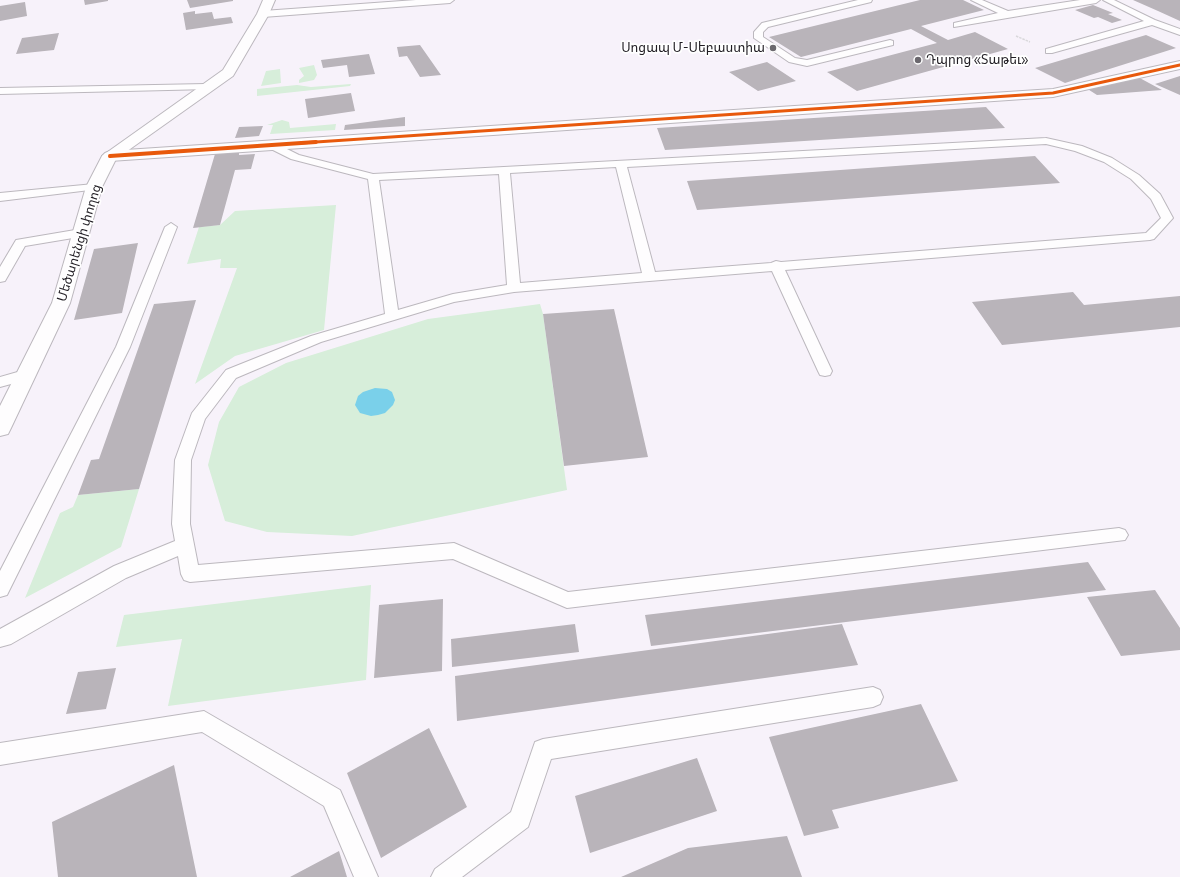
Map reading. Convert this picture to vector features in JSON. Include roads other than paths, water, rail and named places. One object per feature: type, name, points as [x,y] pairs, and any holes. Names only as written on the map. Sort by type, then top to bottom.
[{"type":"street","name":"Մեծարենցի փողոց","points":[[0,428],[62,303],[94,187],[110,156],[206,87],[228,73],[263,14],[269,0]]},
{"type":"street","points":[[110,156],[1053,93],[1180,64]]},
{"type":"lane","points":[[263,14],[450,0]]},
{"type":"lane","points":[[868,0],[765,25],[758,32],[759,38],[792,60],[807,63],[890,42]]},
{"type":"lane","points":[[975,0],[1007,14]]},
{"type":"lane","points":[[957,25],[1007,14],[1096,0]]},
{"type":"lane","points":[[1107,0],[1152,22],[1180,32]]},
{"type":"lane","points":[[1048,51],[1152,22]]},
{"type":"lane","points":[[0,91],[206,87]]},
{"type":"lane","points":[[271,146],[295,157],[373,177],[1046,141],[1078,148],[1108,160],[1134,177],[1156,197],[1167,218],[1150,236],[776,265],[514,288],[453,298],[316,339],[231,374],[198,417],[183,460],[181,524],[190,574],[454,551],[567,600],[1119,535]]},
{"type":"lane","points":[[621,164],[648,276]]},
{"type":"lane","points":[[504,170],[514,288]]},
{"type":"lane","points":[[373,177],[392,316]]},
{"type":"lane","points":[[0,197],[94,187]]},
{"type":"lane","points":[[0,589],[123,347],[171,227]]},
{"type":"lane","points":[[0,278],[20,243],[81,233]]},
{"type":"lane","points":[[776,265],[825,370]]},
{"type":"lane","points":[[0,382],[28,374]]},
{"type":"lane","points":[[1,642],[120,572],[185,545]]},
{"type":"lane","points":[[443,877],[520,819],[543,750],[873,697]]},
{"type":"lane","points":[[0,754],[204,721],[332,798],[366,877]]},
{"type":"water","points":[[375,388],[387,389],[392,392],[395,400],[393,405],[385,413],[378,415],[371,416],[360,413],[355,405],[358,396],[363,392]]},
{"type":"place","name":"Սոցապ Մ-Սեբաստիա","points":[[773,48]]},
{"type":"place","name":"Դպրոց «Տաթեւ»","points":[[918,60]]}]
